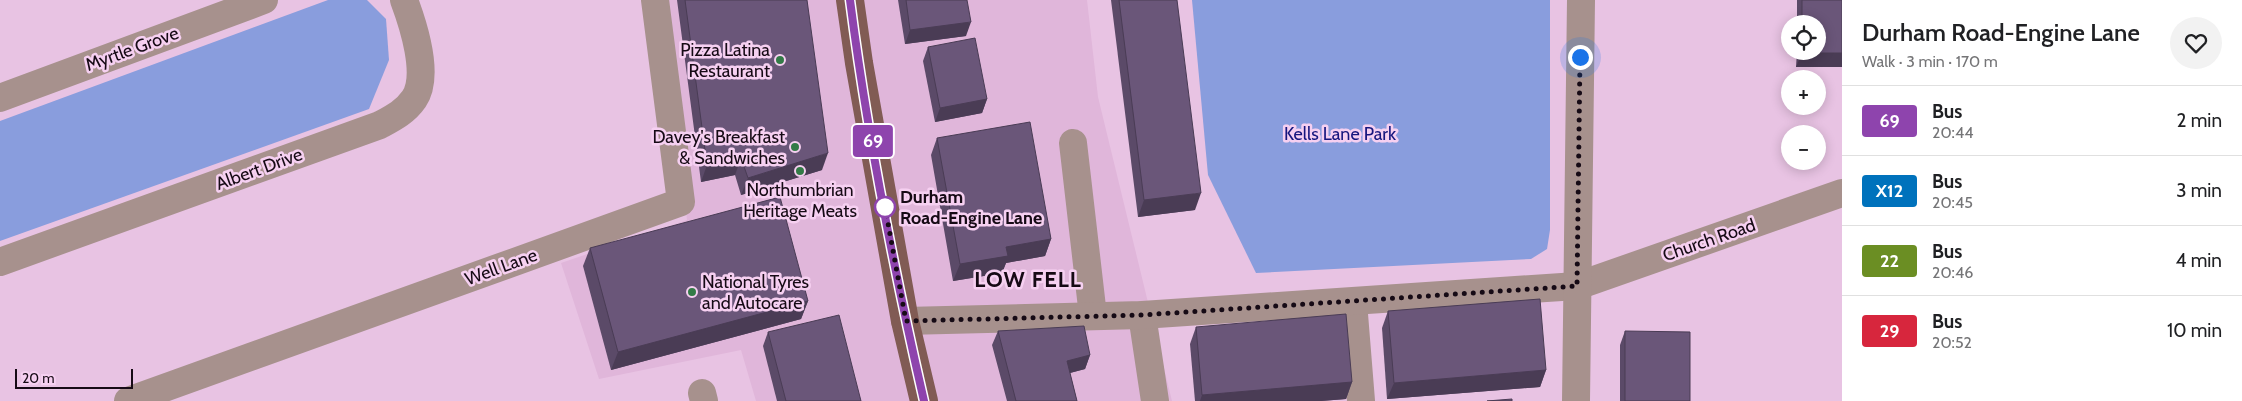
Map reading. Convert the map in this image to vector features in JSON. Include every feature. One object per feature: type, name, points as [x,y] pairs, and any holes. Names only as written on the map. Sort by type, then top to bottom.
[{"type":"main road","points":[[850,0],[859,63],[906,321],[924,401]]},
{"type":"street","name":"Myrtle Grove","points":[[0,98],[264,0]]},
{"type":"street","name":"Albert Drive","points":[[0,262],[380,125],[401,114],[416,97],[421,72],[416,34],[404,0]]},
{"type":"street","name":"Well Lane","points":[[128,401],[681,202],[655,0]]},
{"type":"street","points":[[1576,401],[1581,0]]},
{"type":"street","points":[[1073,143],[1093,316]]},
{"type":"street","name":"Church Road","points":[[906,321],[1142,315],[1577,286],[1842,193]]},
{"type":"street","points":[[1353,302],[1361,401]]},
{"type":"street","points":[[1142,315],[1155,401]]},
{"type":"shaded area","points":[[661,0],[1087,0],[1098,97],[1172,401],[756,401],[741,350],[599,379],[561,263],[687,220]]},
{"type":"green space","points":[[328,0],[367,0],[386,19],[389,60],[369,109],[0,241],[0,121]]},
{"type":"green space","name":"Kells Lane Park","points":[[1192,0],[1550,0],[1550,230],[1547,249],[1531,259],[1256,273],[1208,175]]},
{"type":"building","points":[[685,0],[807,0],[828,153],[748,178],[741,158],[707,165]]},
{"type":"building","points":[[906,0],[967,0],[971,22],[910,30]]},
{"type":"building","points":[[1119,0],[1177,0],[1201,193],[1144,200]]},
{"type":"building","points":[[1802,0],[1842,0],[1842,53],[1826,53],[1826,15],[1802,15]]},
{"type":"building","points":[[975,38],[987,99],[940,108],[928,47]]},
{"type":"building","points":[[1030,122],[1051,239],[1006,247],[1008,256],[960,264],[937,138]]},
{"type":"building","name":"National Tyres and Autocare","points":[[780,197],[808,301],[618,352],[590,248]]},
{"type":"building","points":[[1540,299],[1546,370],[1394,383],[1388,311]]},
{"type":"building","points":[[1346,314],[1352,382],[1202,395],[1196,327]]},
{"type":"building","points":[[839,315],[861,401],[786,401],[768,332]]},
{"type":"building","points":[[1084,326],[1090,355],[1067,361],[1077,401],[1016,401],[998,331]]},
{"type":"building","points":[[1625,331],[1690,332],[1690,401],[1625,401]]},
{"type":"building","points":[[1512,399],[1512,401],[1487,401]]},
{"type":"bus line","name":"69","points":[[850,0],[859,63],[906,321],[924,401]]},
{"type":"place","name":"Pizza Latina Restaurant","points":[[780,60]]},
{"type":"place","name":"Davey's Breakfast & Sandwiches","points":[[795,147]]},
{"type":"place","name":"Northumbrian Heritage Meats","points":[[800,171]]},
{"type":"place","name":"Durham Road-Engine Lane","points":[[885,207]]},
{"type":"place","name":"National Tyres and Autocare","points":[[692,292]]},
{"type":"district","name":"LOW FELL","points":[[1028,279]]},
{"type":"route","points":[[885,207],[906,321],[1142,315],[1577,286],[1580,57]]}]
